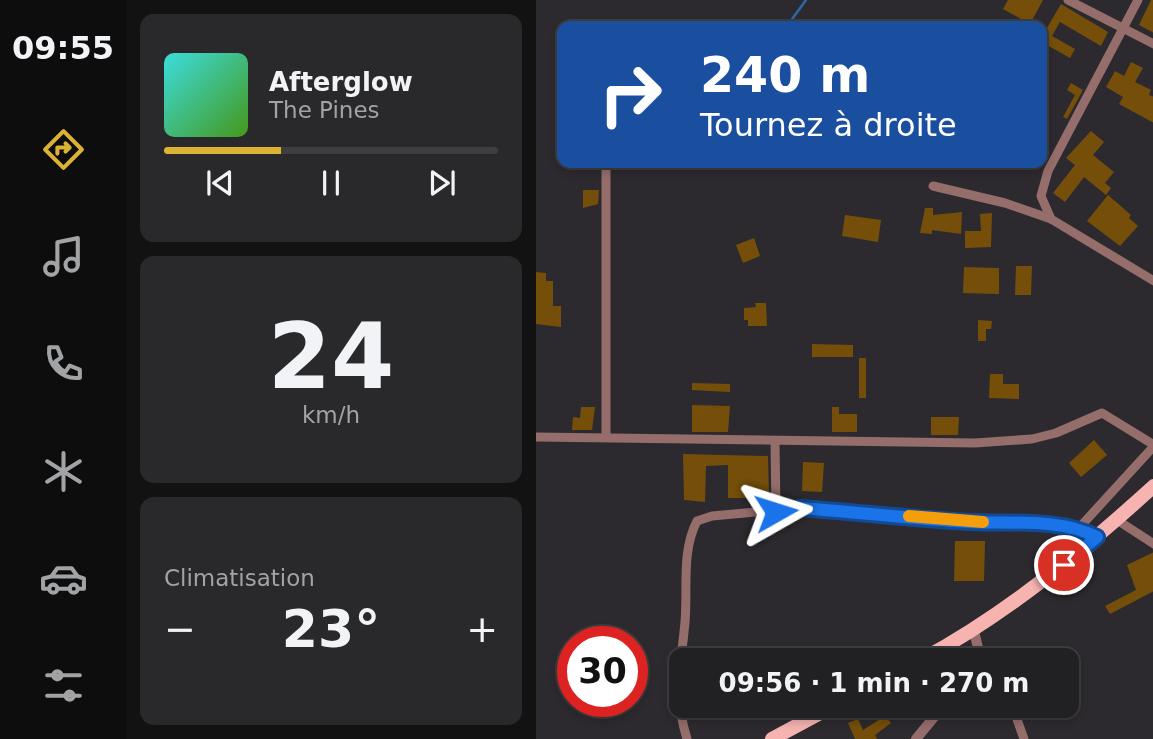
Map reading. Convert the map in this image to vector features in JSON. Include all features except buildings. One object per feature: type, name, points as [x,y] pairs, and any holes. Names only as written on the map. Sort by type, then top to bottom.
[{"type":"main road","points":[[943,648],[974,631],[1047,579],[1154,486]]},
{"type":"main road","points":[[772,739],[811,718]]},
{"type":"street","points":[[1068,0],[1154,44]]},
{"type":"street","points":[[1051,219],[1042,202],[1043,183],[1056,151],[1138,0]]},
{"type":"street","points":[[606,168],[604,236],[609,370],[606,437]]},
{"type":"street","points":[[933,187],[1005,203],[1051,219],[1154,281]]},
{"type":"street","points":[[536,437],[927,444],[1032,439],[1056,433],[1102,413],[1154,446],[1079,528]]},
{"type":"street","points":[[775,442],[776,512]]},
{"type":"street","points":[[686,739],[681,720],[677,671],[685,622],[689,536],[697,521],[712,516],[800,508],[1079,528],[1097,537]]},
{"type":"street","points":[[1117,520],[1154,544]]},
{"type":"street","points":[[974,631],[976,648]]},
{"type":"street","points":[[916,739],[933,718]]},
{"type":"street","points":[[1017,718],[1024,739]]},
{"type":"waterway","points":[[791,21],[806,0]]},
{"type":"slow traffic","points":[[909,516],[983,522]]},
{"type":"route","points":[[776,512],[800,508],[970,522],[1049,524],[1079,528],[1097,537],[1064,565]]}]
